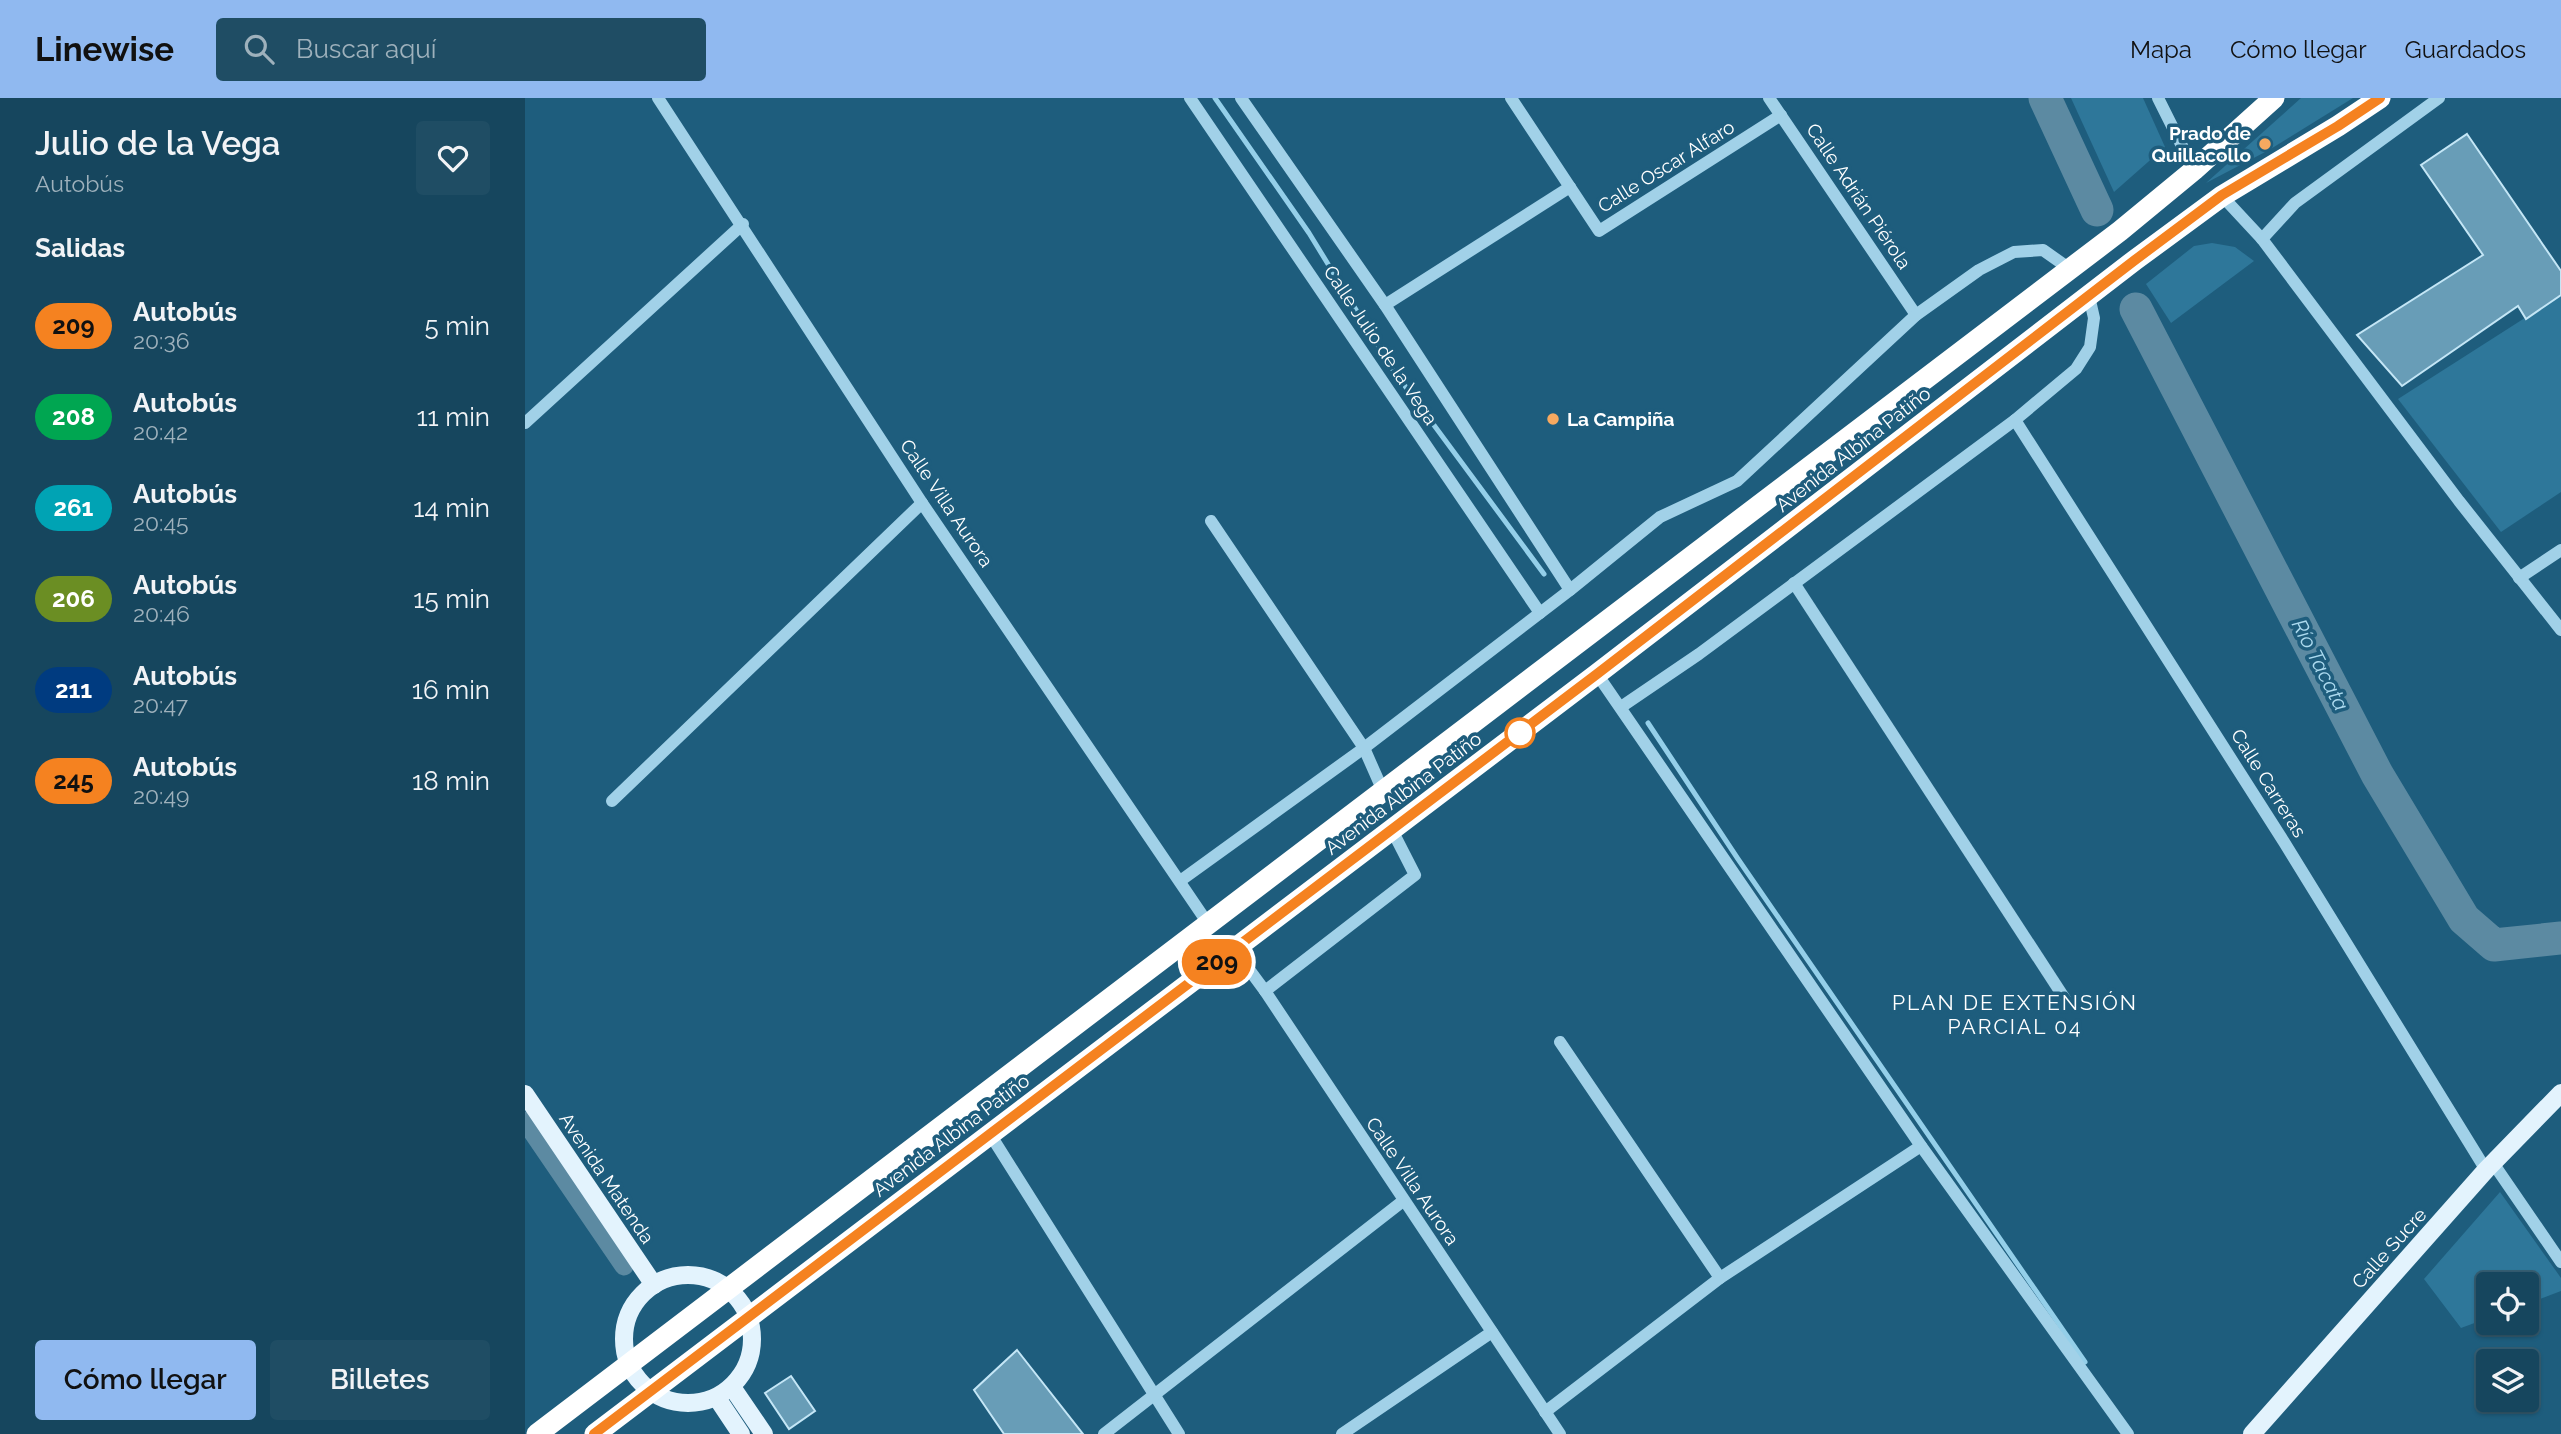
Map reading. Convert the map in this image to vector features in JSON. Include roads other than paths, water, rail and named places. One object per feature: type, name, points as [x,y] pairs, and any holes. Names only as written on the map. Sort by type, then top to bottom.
[{"type":"highway","name":"Avenida Albina Patiño","points":[[537,1434],[2070,269],[2195,170],[2274,98]]},
{"type":"highway","name":"Avenida Albina Patiño","points":[[594,1434],[1597,674],[2222,195],[2380,98]]},
{"type":"main road","name":"Calle Sucre","points":[[2252,1434],[2489,1167],[2561,1093]]},
{"type":"main road","name":"Avenida Matenda","points":[[525,1094],[653,1285]]},
{"type":"main road","points":[[687,1275],[708,1277],[728,1289],[735,1294],[750,1316],[753,1335],[750,1359],[740,1378],[717,1398],[695,1404],[682,1403],[649,1392],[629,1364],[624,1340],[628,1317],[639,1297],[653,1285],[687,1275]]},
{"type":"main road","points":[[732,1387],[764,1434]]},
{"type":"main road","points":[[717,1398],[741,1434]]},
{"type":"street","name":"Calle Villa Aurora","points":[[659,98],[922,503],[1209,925]]},
{"type":"street","name":"Calle Julio de la Vega","points":[[1190,98],[1540,613]]},
{"type":"street","name":"Calle Julio de la Vega","points":[[1241,98],[1385,305],[1570,590]]},
{"type":"street","name":"Calle Oscar Alfaro","points":[[1511,98],[1599,231],[1781,115]]},
{"type":"street","name":"Calle Adrián Piérola","points":[[1769,98],[1916,315]]},
{"type":"street","points":[[2158,98],[2195,170]]},
{"type":"street","points":[[2262,239],[2295,203],[2439,98]]},
{"type":"street","points":[[1385,305],[1570,187]]},
{"type":"street","points":[[2222,195],[2262,239],[2519,579],[2561,630]]},
{"type":"street","points":[[525,424],[743,224]]},
{"type":"street","points":[[1179,881],[1364,748],[1570,590],[1660,517],[1737,481],[1916,315],[1979,270],[2014,252],[2043,250],[2070,269]]},
{"type":"street","points":[[1621,707],[1699,654],[2015,420],[2076,369],[2090,347],[2094,318],[2089,296]]},
{"type":"street","name":"Calle Carreras","points":[[2015,420],[2489,1167],[2561,1262]]},
{"type":"street","points":[[612,801],[922,503]]},
{"type":"street","points":[[1211,521],[1364,748],[1383,791]]},
{"type":"street","points":[[2519,579],[2561,550]]},
{"type":"street","points":[[1794,583],[2065,999]]},
{"type":"street","points":[[1597,674],[1921,1146],[2128,1434]]},
{"type":"street","points":[[1265,991],[1415,875],[1392,830]]},
{"type":"street","name":"Calle Villa Aurora","points":[[1234,949],[1265,991],[1560,1434]]},
{"type":"street","points":[[1560,1042],[1720,1278]]},
{"type":"street","points":[[991,1134],[1179,1434]]},
{"type":"street","points":[[1545,1412],[1720,1278],[1921,1146]]},
{"type":"street","points":[[1104,1434],[1403,1201]]},
{"type":"street","points":[[1342,1434],[1492,1332]]},
{"type":"waterway","points":[[1215,98],[1309,233],[1391,367],[1544,574]]},
{"type":"waterway","name":"Río Tacata","points":[[2045,98],[2097,210]]},
{"type":"waterway","name":"Río Tacata","points":[[2136,309],[2377,774],[2464,919],[2494,945],[2561,938]]},
{"type":"waterway","points":[[1648,723],[1738,859],[2085,1362]]},
{"type":"waterway","points":[[525,1121],[624,1266]]},
{"type":"place","name":"Prado de Quillacollo","points":[[2265,144]]},
{"type":"place","name":"La Campiña","points":[[1553,419]]},
{"type":"district","name":"PLAN DE EXTENSIÓN PARCIAL 04","points":[[2015,1015]]}]
